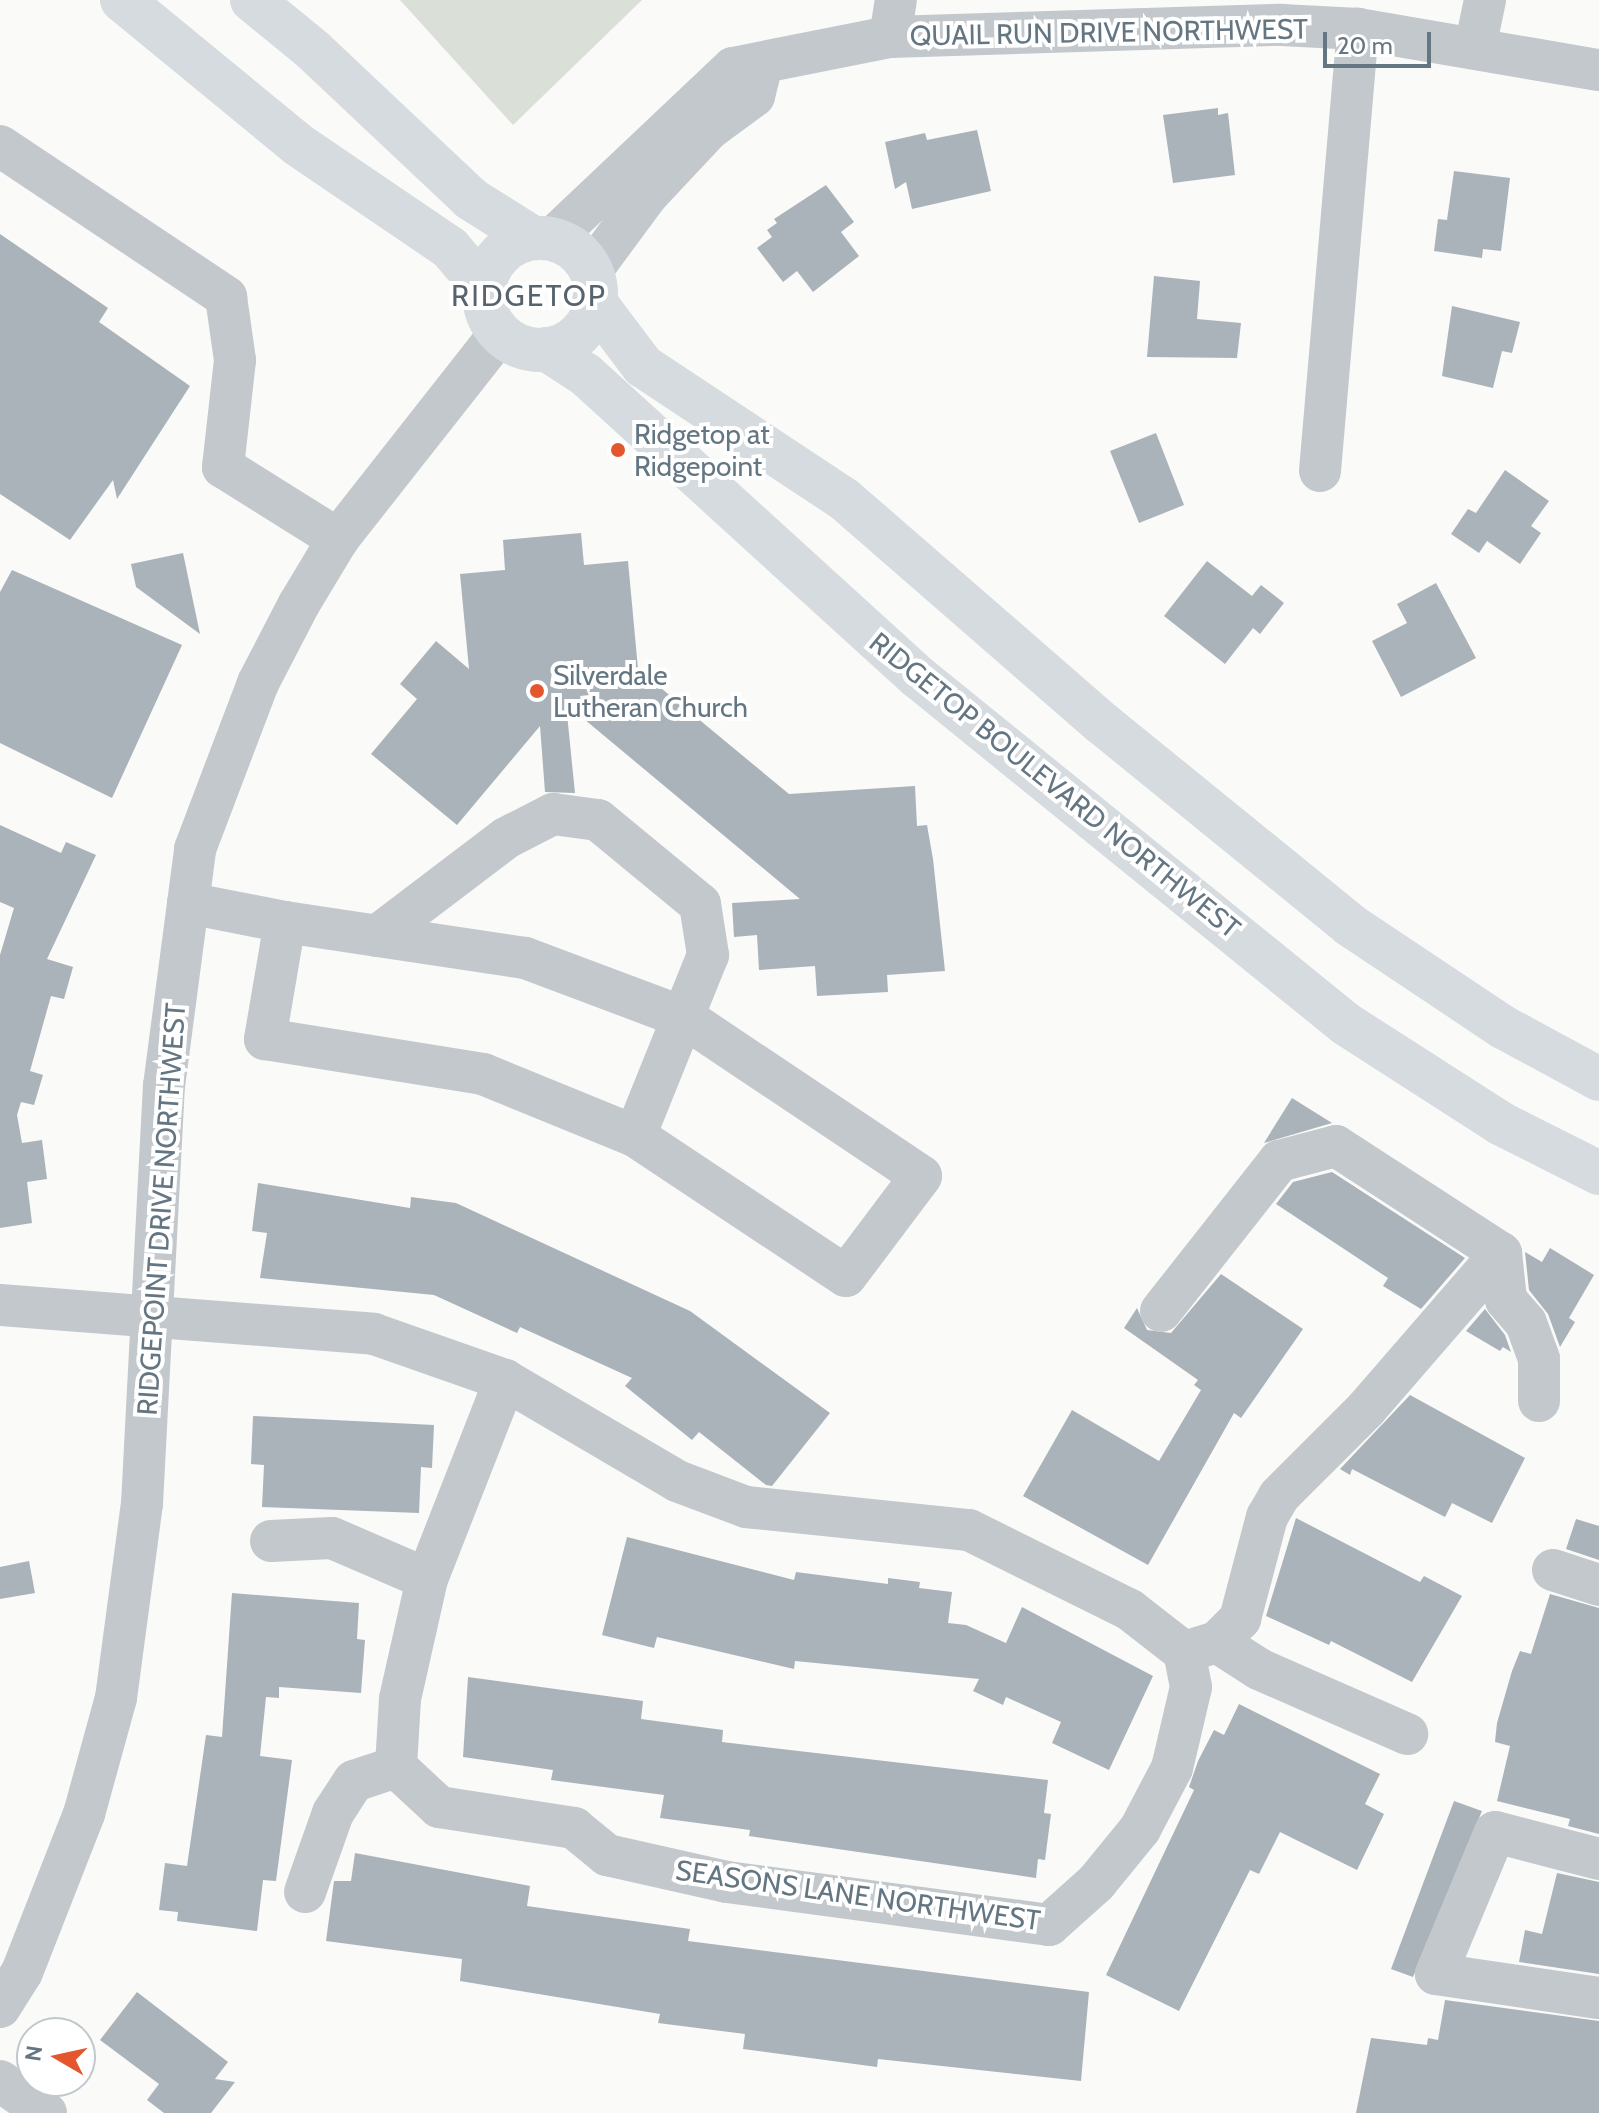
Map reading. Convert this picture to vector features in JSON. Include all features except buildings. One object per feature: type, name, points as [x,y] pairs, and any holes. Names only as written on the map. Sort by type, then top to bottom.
[{"type":"main road","points":[[122,0],[297,144],[450,248],[484,288],[489,318],[500,333],[516,344],[546,349],[571,340],[585,327],[593,286]]},
{"type":"main road","points":[[252,0],[313,50],[471,199],[542,238],[575,251],[643,366],[844,499],[1103,724],[1350,925],[1503,1027],[1599,1079]]},
{"type":"main road","points":[[484,288],[502,252],[542,238]]},
{"type":"main road","name":"RIDGETOP BOULEVARD NORTHWEST","points":[[546,349],[586,375],[918,677],[1346,1024],[1500,1123],[1599,1173]]},
{"type":"street","points":[[1475,48],[1485,0]]},
{"type":"street","name":"QUAIL RUN DRIVE NORTHWEST","points":[[542,238],[733,68],[762,65],[893,19],[1358,29],[1599,70]]},
{"type":"street","points":[[1320,471],[1358,29]]},
{"type":"street","points":[[593,286],[648,194],[709,129],[754,96],[762,65]]},
{"type":"street","points":[[0,146],[226,297],[235,360],[223,467],[338,539]]},
{"type":"street","name":"RIDGEPOINT DRIVE NORTHWEST","points":[[0,2007],[22,1972],[84,1814],[116,1698],[142,1504],[164,1086],[195,849],[258,683],[338,539],[500,333]]},
{"type":"street","points":[[377,936],[506,838],[553,814],[598,820],[700,904],[708,955],[635,1136]]},
{"type":"street","points":[[188,903],[285,922],[525,958],[685,1018],[921,1176],[846,1276],[635,1136],[483,1074],[265,1039],[285,922]]},
{"type":"street","points":[[1161,1311],[1279,1161],[1336,1146],[1501,1253]]},
{"type":"street","points":[[1501,1253],[1506,1300],[1526,1323],[1539,1359],[1539,1401]]},
{"type":"street","points":[[1201,1647],[1240,1619],[1262,1548],[1267,1517],[1279,1496],[1366,1409],[1501,1253]]},
{"type":"street","points":[[0,1305],[374,1334],[505,1380],[677,1481],[746,1507],[969,1530],[1201,1647],[1407,1734]]},
{"type":"street","points":[[305,1892],[333,1813],[354,1781],[396,1767],[400,1699],[427,1579],[505,1380]]},
{"type":"street","points":[[271,1541],[332,1538],[427,1579]]},
{"type":"street","points":[[1553,1570],[1599,1585]]},
{"type":"street","name":"SEASONS LANE NORTHWEST","points":[[396,1767],[439,1807],[574,1828],[607,1855],[727,1882],[1049,1925],[1096,1883],[1140,1829],[1172,1768],[1201,1647]]},
{"type":"street","points":[[1599,1859],[1495,1832],[1436,1974],[1599,1998]]},
{"type":"street","points":[[0,2081],[46,2113]]},
{"type":"shaded area","points":[[400,0],[642,0],[513,125]]},
{"type":"place","name":"Ridgetop at Ridgepoint","points":[[618,450]]},
{"type":"place","name":"Silverdale Lutheran Church","points":[[537,691]]},
{"type":"district","name":"RIDGETOP","points":[[529,296]]}]
